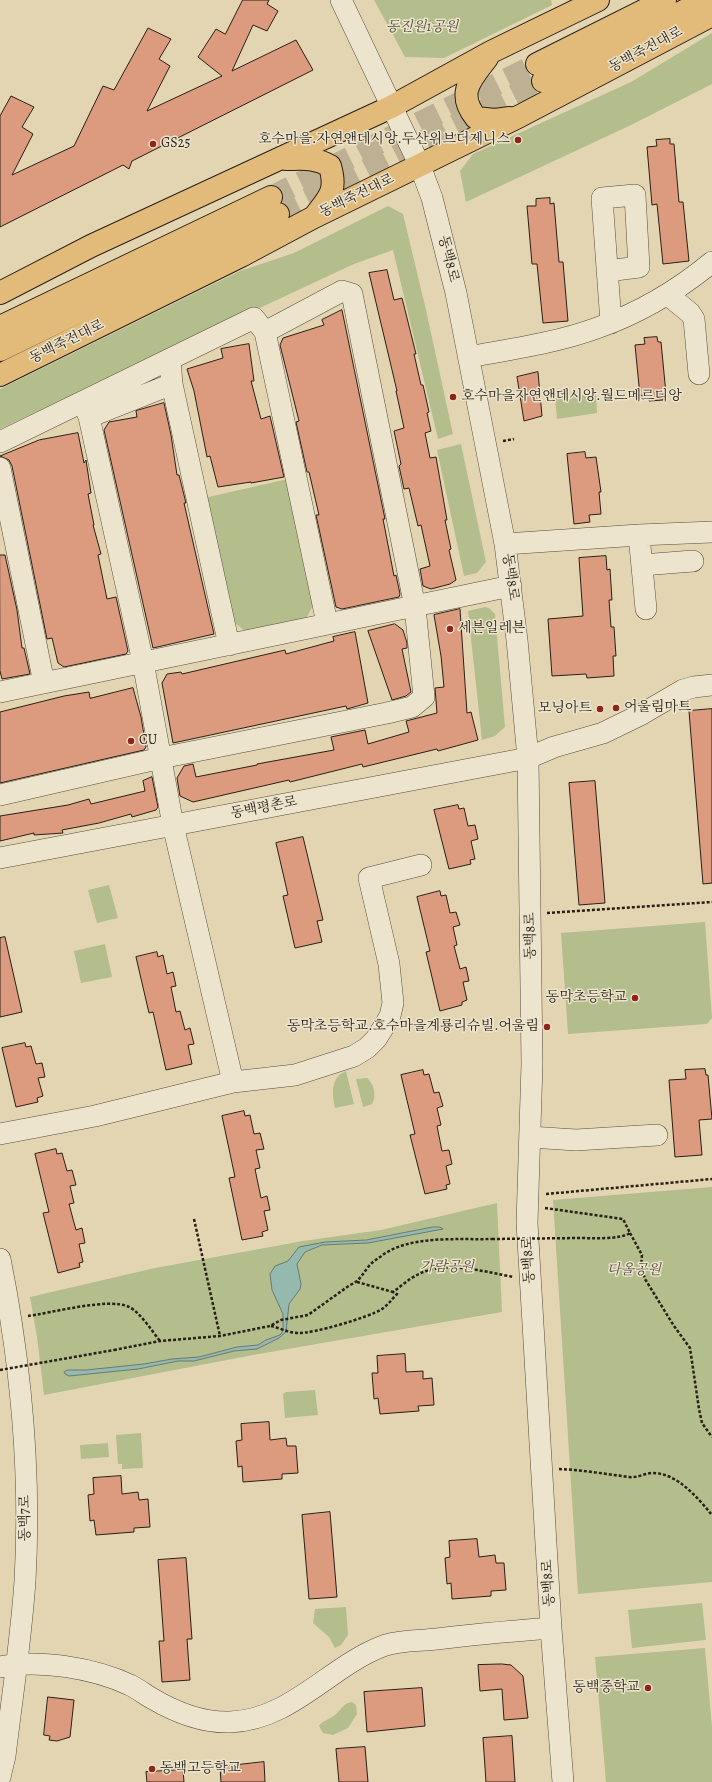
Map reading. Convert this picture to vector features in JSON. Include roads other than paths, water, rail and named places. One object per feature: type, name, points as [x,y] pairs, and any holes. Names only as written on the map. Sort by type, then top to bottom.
[{"type":"main road","points":[[0,293],[91,246],[391,107],[491,52],[598,0]]},
{"type":"main road","name":"동백죽전대로","points":[[665,0],[540,72],[706,0]]},
{"type":"main road","name":"동백죽전대로","points":[[0,375],[241,256],[314,217],[520,116],[712,15]]},
{"type":"main road","points":[[491,52],[468,83],[466,98],[471,112],[476,118],[495,120],[520,116]]},
{"type":"main road","points":[[278,160],[310,158],[321,160],[330,166],[334,180],[333,189],[314,217]]},
{"type":"main road","name":"동백죽전대로","points":[[0,327],[274,206],[0,350]]},
{"type":"street","name":"동백8로","points":[[341,0],[420,166],[432,198],[442,233],[469,357],[505,544],[511,586],[528,758],[532,1064],[527,1223],[551,1628],[563,1782]]},
{"type":"street","points":[[469,357],[549,341],[611,323],[650,306],[668,295],[712,262]]},
{"type":"street","points":[[607,271],[611,323]]},
{"type":"street","points":[[0,795],[161,758],[412,707],[424,697],[415,607],[352,294],[342,291],[265,332]]},
{"type":"street","points":[[668,295],[690,313],[694,319],[699,374]]},
{"type":"street","points":[[86,409],[170,359],[254,318],[265,332],[326,623]]},
{"type":"street","points":[[170,359],[172,384],[228,645]]},
{"type":"street","points":[[0,442],[86,409],[172,384]]},
{"type":"street","points":[[86,409],[143,662],[173,825],[193,916],[233,1082]]},
{"type":"street","points":[[0,467],[44,683]]},
{"type":"street","points":[[505,544],[639,535],[712,532]]},
{"type":"street","points":[[639,535],[646,609]]},
{"type":"street","points":[[642,565],[693,561]]},
{"type":"street","points":[[0,692],[228,645],[326,623],[415,607],[511,586]]},
{"type":"street","name":"동백평촌로","points":[[0,858],[528,758],[554,747],[602,733],[642,714],[683,690],[712,685]]},
{"type":"street","points":[[0,1134],[95,1116],[233,1082],[295,1075],[354,1056],[376,1039],[390,1016],[393,1003],[389,964],[369,878],[421,865]]},
{"type":"street","points":[[530,1137],[576,1140],[657,1135]]},
{"type":"street","name":"동백7로","points":[[0,1259],[21,1401],[26,1485],[25,1580],[8,1666],[5,1756],[0,1777]]},
{"type":"street","points":[[8,1666],[52,1665],[99,1675],[131,1685],[180,1714],[214,1722],[231,1722],[264,1716],[279,1709],[359,1658],[384,1646],[444,1638],[551,1628]]},
{"type":"water","points":[[433,1227],[440,1227],[443,1229],[368,1243],[322,1245],[305,1252],[297,1264],[301,1284],[300,1289],[289,1304],[286,1332],[279,1338],[257,1349],[234,1351],[194,1361],[178,1361],[138,1369],[69,1376],[64,1372],[67,1370],[86,1370],[199,1357],[237,1347],[258,1345],[266,1340],[280,1335],[283,1331],[283,1314],[272,1290],[270,1274],[275,1266],[288,1261],[299,1247],[325,1242],[366,1240]]},
{"type":"tunnel","points":[[271,197],[537,64]]},
{"type":"tunnel","points":[[278,214],[543,81]]},
{"type":"place","name":"호수마을.자연앤데시앙.두산위브더제니스","points":[[518,140]]},
{"type":"place","name":"GS25","points":[[153,144]]},
{"type":"place","name":"호수마을자연앤데시앙.월드메르디앙","points":[[453,397]]},
{"type":"place","name":"세븐일레븐","points":[[450,629]]},
{"type":"place","name":"어울림마트","points":[[616,708]]},
{"type":"place","name":"모닝아트","points":[[600,709]]},
{"type":"place","name":"CU","points":[[131,741]]},
{"type":"place","name":"동막초등학교","points":[[635,998]]},
{"type":"place","name":"동막초등학교.호수마을계룡리슈빌.어울림","points":[[547,1027]]},
{"type":"place","name":"동백중학교","points":[[648,1688]]},
{"type":"place","name":"동백고등학교","points":[[152,1769]]},
{"type":"park label","name":"동진원1공원","points":[[422,28]]},
{"type":"park label","name":"가람공원","points":[[447,1268]]},
{"type":"park label","name":"다올공원","points":[[634,1271]]}]
